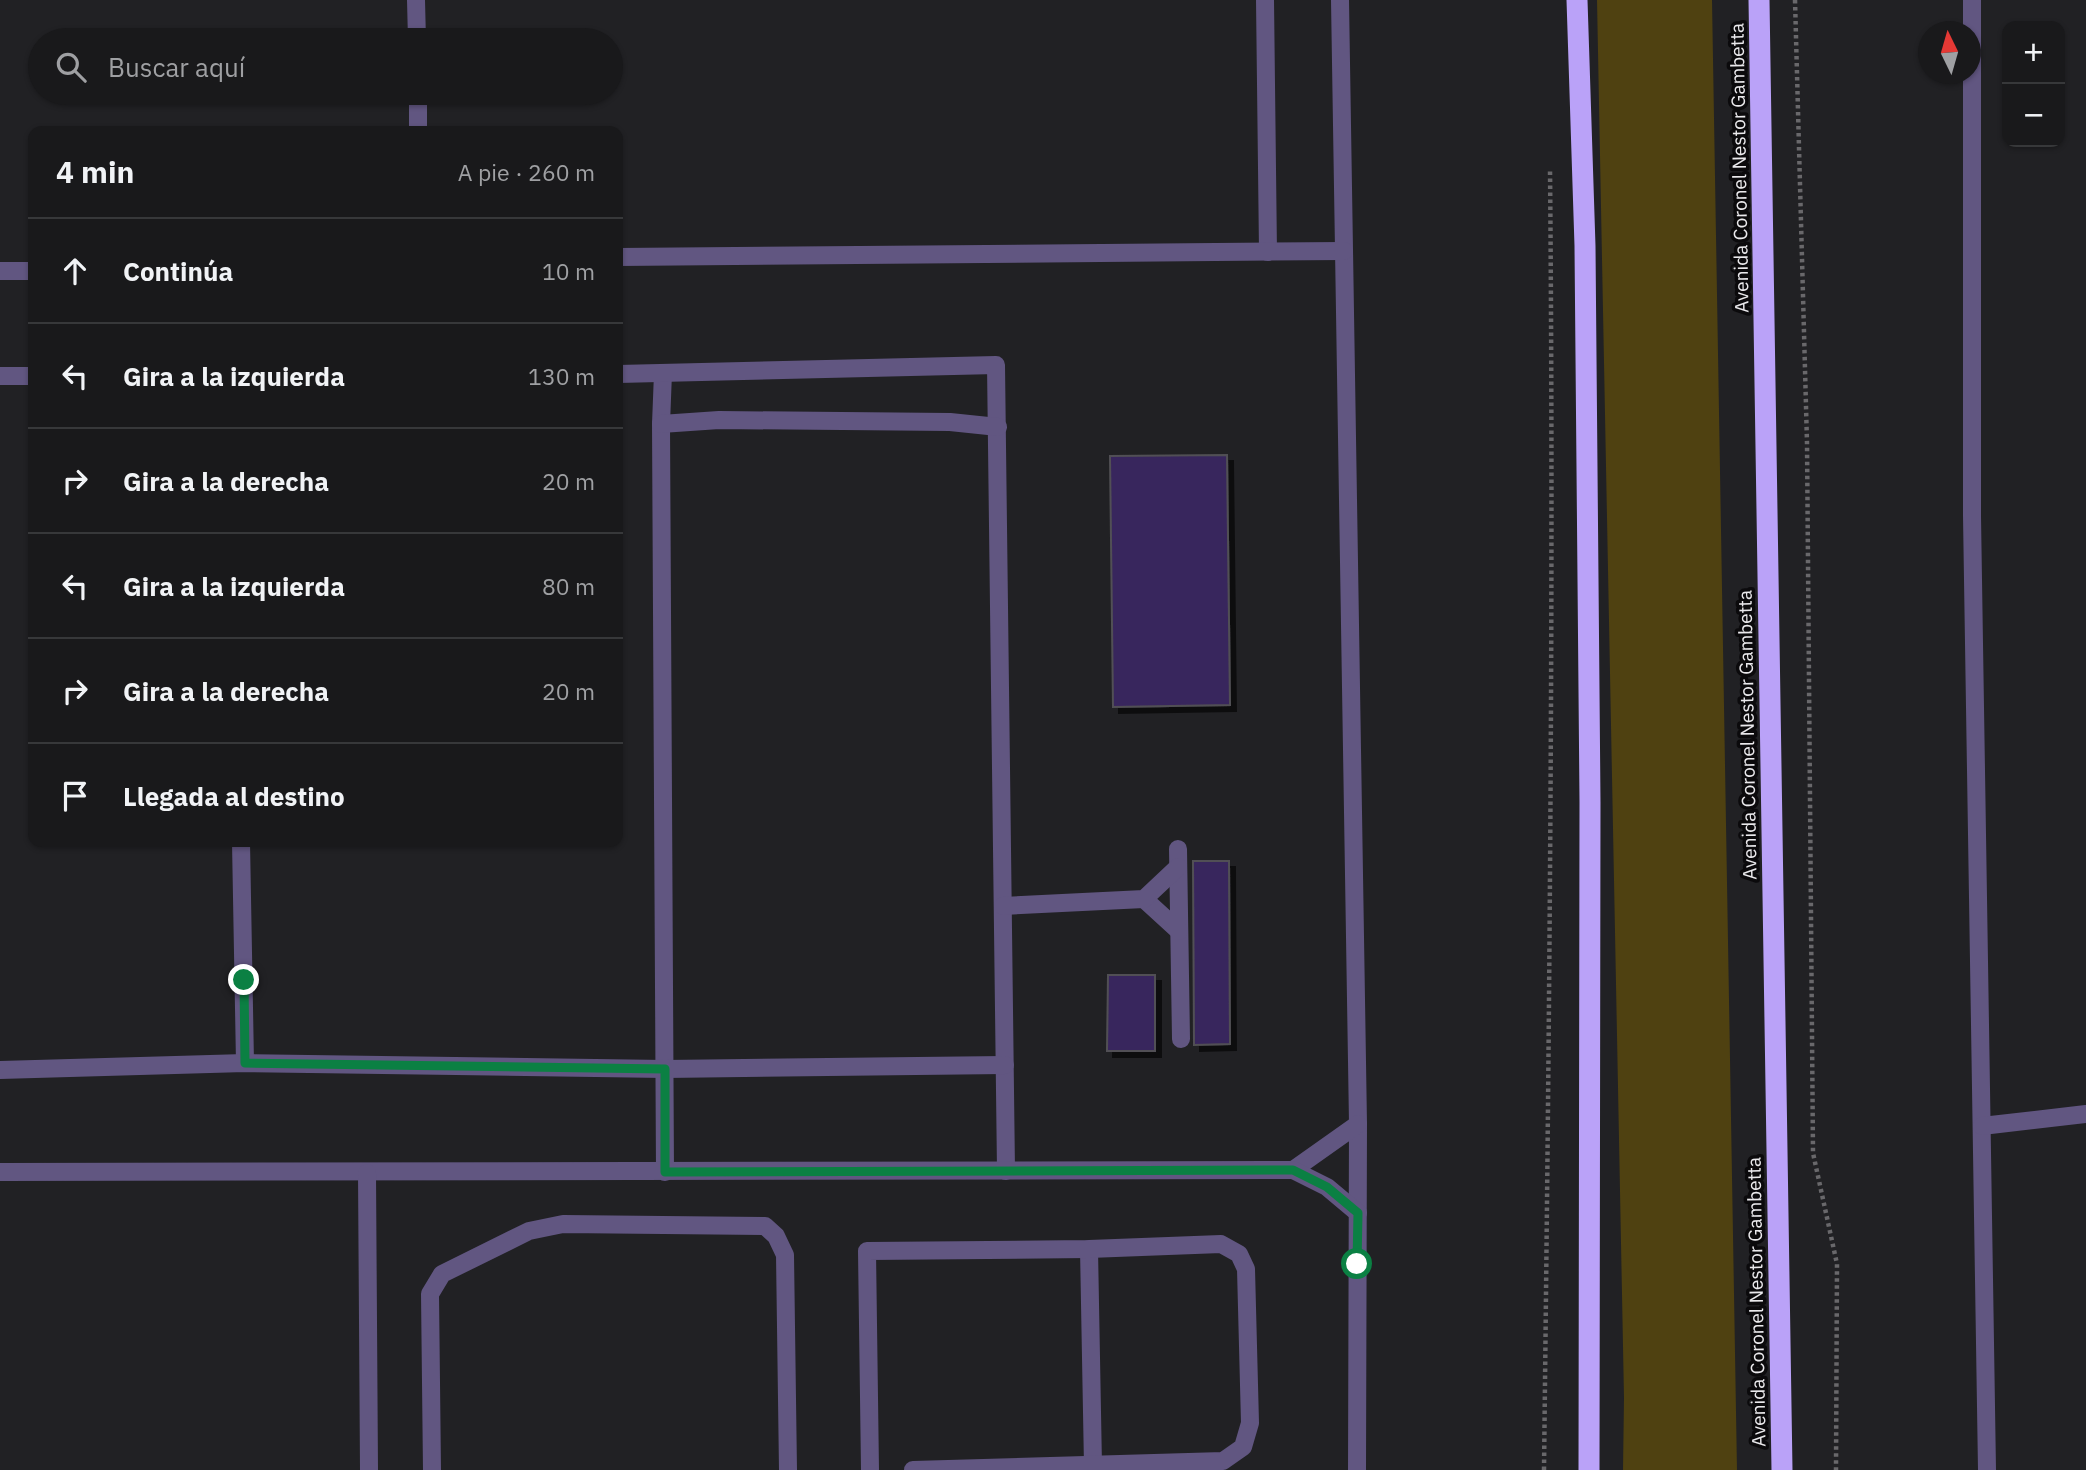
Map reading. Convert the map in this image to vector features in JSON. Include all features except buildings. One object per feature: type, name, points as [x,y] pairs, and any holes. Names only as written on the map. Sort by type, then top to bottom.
[{"type":"highway","points":[[1577,0],[1586,246],[1590,788],[1589,1470]]},
{"type":"highway","name":"Avenida Coronel Nestor Gambetta","points":[[1759,0],[1782,1470]]},
{"type":"lane","points":[[416,0],[417,28]]},
{"type":"lane","points":[[1265,0],[1268,252]]},
{"type":"lane","points":[[1340,0],[1358,1124],[1357,1470]]},
{"type":"lane","points":[[1972,0],[1972,516],[1987,1470]]},
{"type":"lane","points":[[418,105],[418,126]]},
{"type":"lane","points":[[623,257],[1344,251]]},
{"type":"lane","points":[[0,271],[28,271]]},
{"type":"lane","points":[[623,374],[996,365],[1006,1171]]},
{"type":"lane","points":[[663,373],[661,424],[665,1172]]},
{"type":"lane","points":[[0,376],[28,376]]},
{"type":"lane","points":[[661,424],[719,420],[950,422],[998,427]]},
{"type":"lane","points":[[241,847],[245,1063]]},
{"type":"lane","points":[[1178,849],[1181,1039]]},
{"type":"lane","points":[[1003,906],[1144,899],[1178,867]]},
{"type":"lane","points":[[1144,899],[1179,931]]},
{"type":"lane","points":[[0,1070],[245,1063],[665,1069],[1005,1065]]},
{"type":"lane","points":[[1982,1126],[2086,1114]]},
{"type":"lane","points":[[1293,1170],[1358,1124]]},
{"type":"lane","points":[[0,1172],[1293,1170],[1327,1187],[1358,1213]]},
{"type":"lane","points":[[367,1172],[369,1470]]},
{"type":"lane","points":[[432,1470],[430,1294],[442,1274],[529,1231],[563,1224],[765,1226],[776,1236],[785,1255],[788,1470]]},
{"type":"lane","points":[[870,1470],[866,1251],[1089,1249],[1221,1244],[1239,1254],[1247,1269],[1250,1423],[1243,1447],[1223,1461],[1125,1467],[1093,1465],[913,1470]]},
{"type":"lane","points":[[1089,1249],[1093,1465]]},
{"type":"path","points":[[1795,0],[1807,443],[1813,1153],[1837,1264],[1836,1470]]},
{"type":"path","points":[[1544,1470],[1553,463],[1550,158]]},
{"type":"shaded area","points":[[1597,0],[1712,0],[1737,1470],[1623,1470],[1624,1398]]},
{"type":"route","points":[[244,980],[245,1063],[665,1069],[665,1172],[1293,1170],[1327,1187],[1358,1213],[1357,1264]]}]
